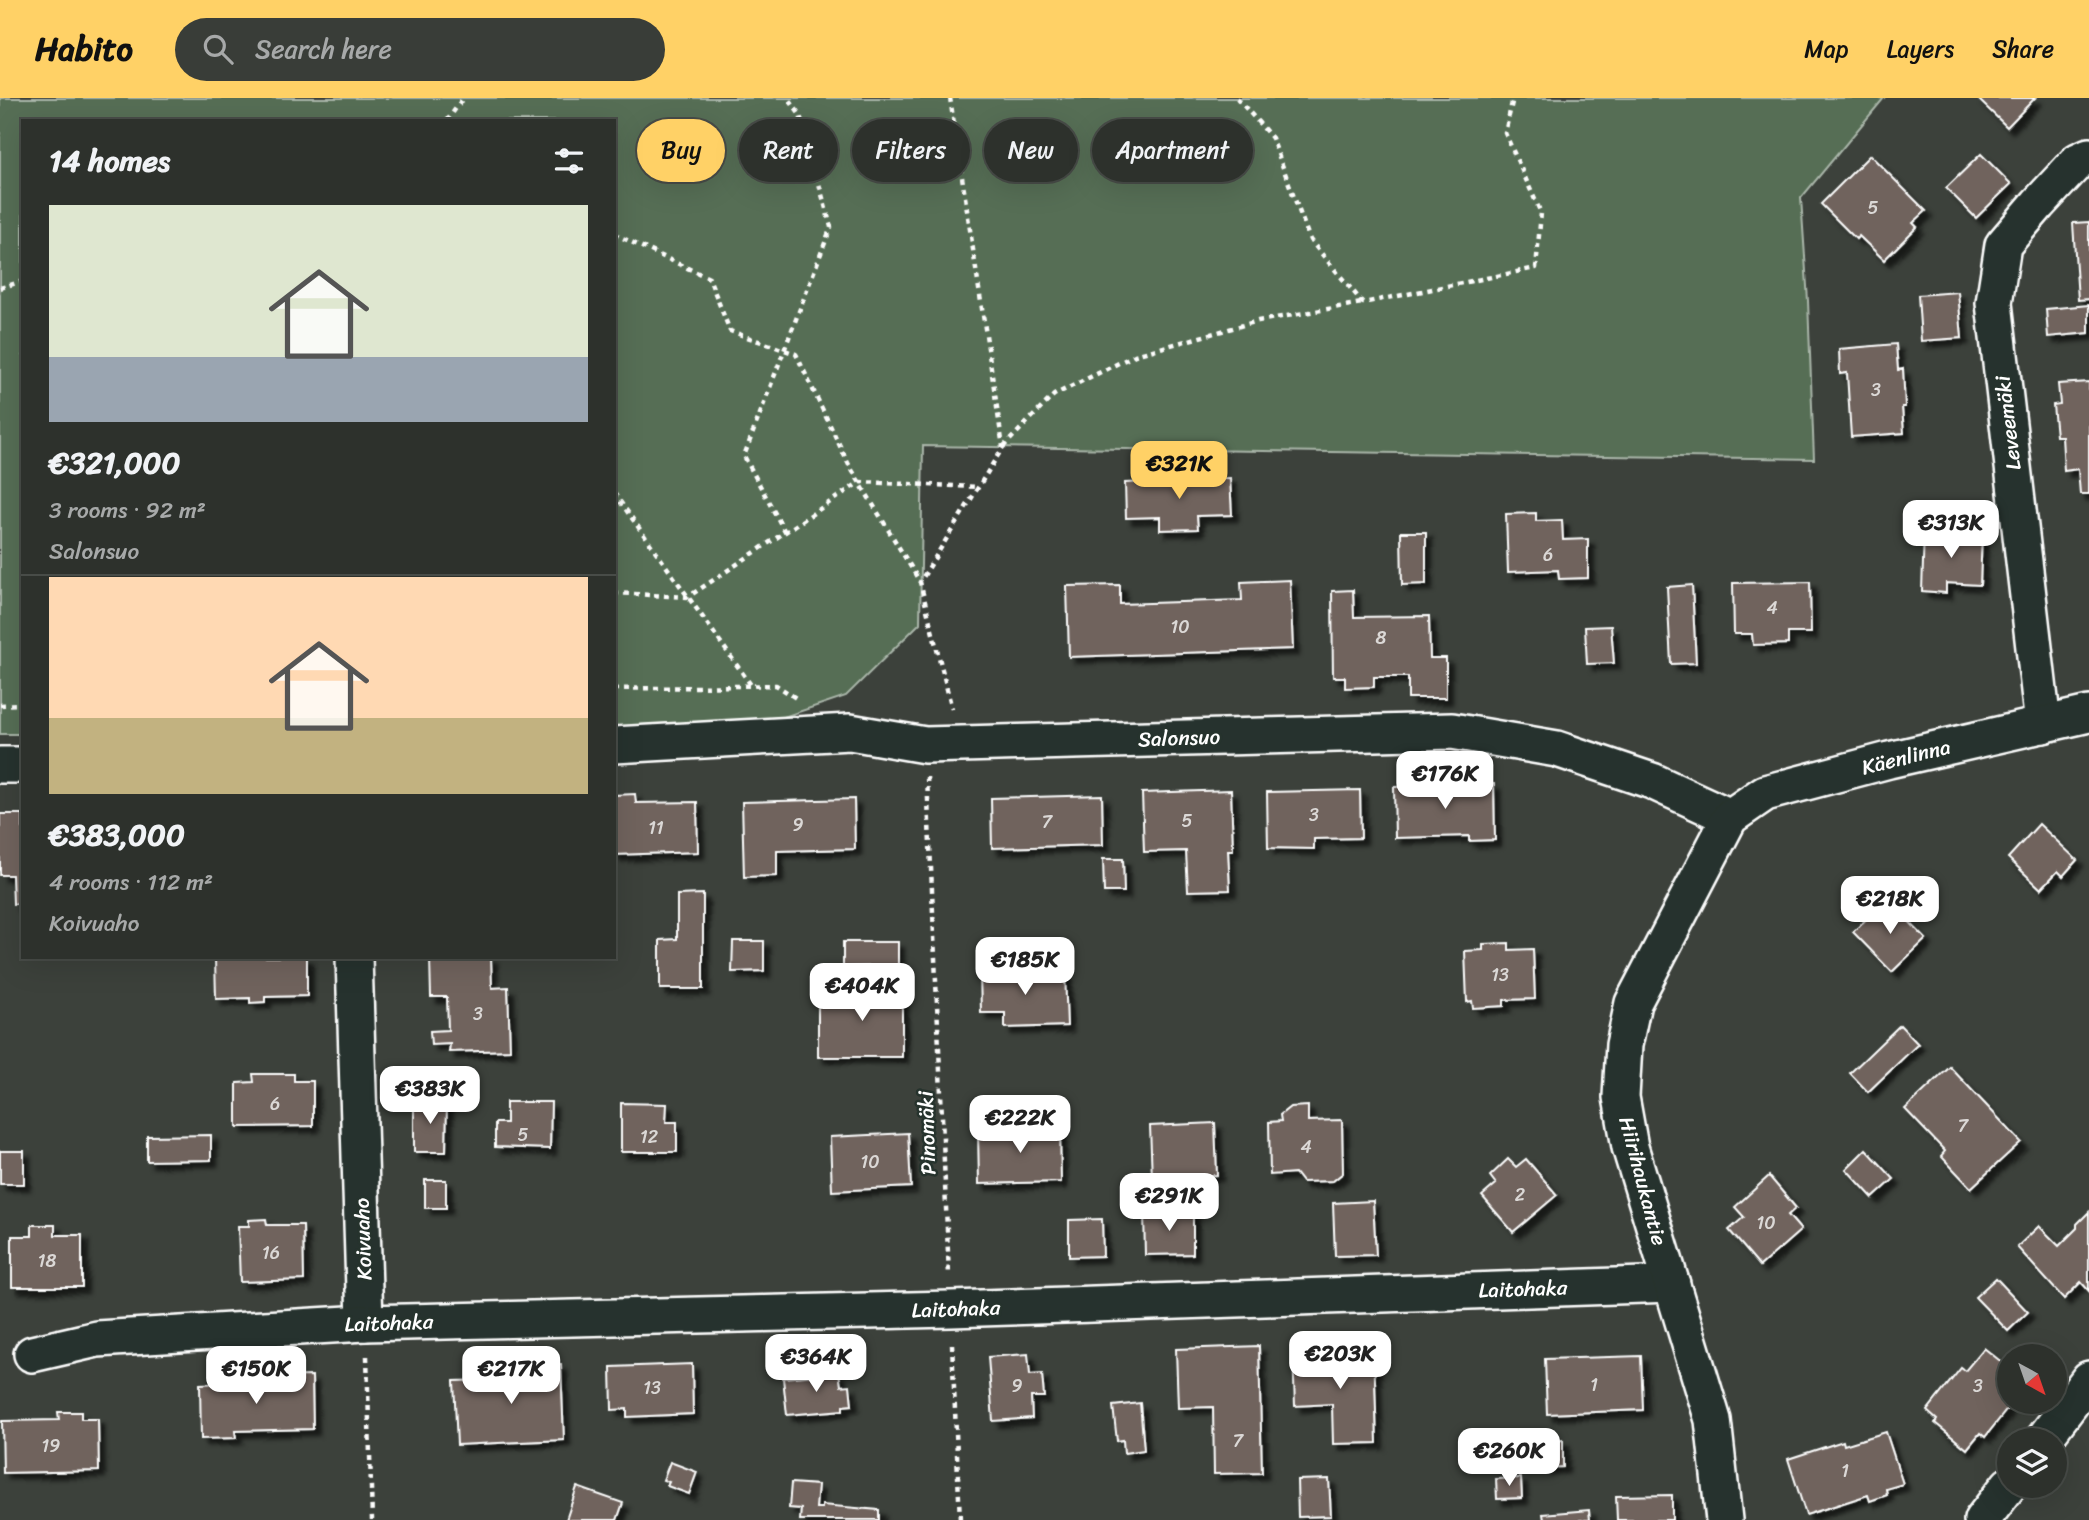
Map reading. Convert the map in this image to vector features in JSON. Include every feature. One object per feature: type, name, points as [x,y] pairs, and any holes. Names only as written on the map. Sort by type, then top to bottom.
[{"type":"street","name":"Leveemäki","points":[[2043,725],[1994,303],[2003,245],[2078,161],[2089,156]]},
{"type":"street","name":"Käenlinna","points":[[1730,817],[1765,793],[1889,760],[2089,714]]},
{"type":"street","name":"Salonsuo","points":[[616,744],[850,732],[925,745],[1452,731],[1557,749],[1652,781],[1730,817]]},
{"type":"street","points":[[0,765],[21,765]]},
{"type":"street","name":"Hiirihaukantie","points":[[1724,1520],[1713,1420],[1630,1147],[1621,1097],[1624,1045],[1633,1003],[1730,817]]},
{"type":"street","name":"Koivuaho","points":[[354,959],[365,1323]]},
{"type":"street","name":"Laitohaka","points":[[32,1354],[97,1339],[365,1323],[951,1309],[1672,1284]]},
{"type":"street","points":[[2052,1428],[2089,1379]]},
{"type":"street","points":[[1982,1520],[1999,1498]]},
{"type":"path","points":[[448,119],[463,98]]},
{"type":"path","points":[[785,532],[744,456],[831,227],[800,115],[788,98]]},
{"type":"path","points":[[950,98],[1003,447]]},
{"type":"path","points":[[1237,98],[1272,138],[1310,240],[1363,303]]},
{"type":"path","points":[[920,582],[1003,447],[1054,395],[1135,355],[1258,321],[1536,268],[1541,213],[1505,133],[1513,98]]},
{"type":"path","points":[[616,235],[709,278],[730,331],[796,354],[860,482],[920,582],[961,744]]},
{"type":"path","points":[[0,288],[21,282]]},
{"type":"path","points":[[616,593],[688,597],[860,482],[979,486]]},
{"type":"path","points":[[616,496],[751,686]]},
{"type":"path","points":[[616,690],[776,685],[850,732]]},
{"type":"path","points":[[0,705],[21,704]]},
{"type":"path","name":"Pinomäki","points":[[925,745],[960,1520]]},
{"type":"path","points":[[365,1323],[372,1520]]},
{"type":"green space","points":[[0,98],[1884,98],[1801,198],[1814,459],[923,446],[920,623],[846,696],[760,725],[616,727],[616,119],[21,119],[21,734],[0,734]]},
{"type":"building","points":[[1977,98],[2035,98],[2007,127]]},
{"type":"building","points":[[1981,154],[2011,184],[1976,218],[1946,188]]},
{"type":"building","points":[[1870,155],[1926,211],[1913,223],[1917,227],[1884,260],[1859,236],[1856,239],[1821,204]]},
{"type":"building","points":[[2089,222],[2089,299],[2078,300],[2073,223]]},
{"type":"building","points":[[1958,292],[1962,338],[1921,341],[1918,295]]},
{"type":"building","points":[[2089,305],[2089,333],[2048,337],[2046,309]]},
{"type":"building","points":[[1896,344],[1898,370],[1903,369],[1904,433],[1851,437],[1847,373],[1840,374],[1839,349]]},
{"type":"building","points":[[2089,382],[2089,494],[2080,494],[2078,469],[2064,471],[2062,436],[2056,436],[2053,405],[2060,404],[2058,384]]},
{"type":"building","points":[[1230,478],[1232,515],[1197,516],[1198,529],[1160,530],[1160,517],[1126,518],[1125,483]]},
{"type":"building","points":[[1536,513],[1536,521],[1562,520],[1563,540],[1588,539],[1588,578],[1559,579],[1558,570],[1508,572],[1506,514]]},
{"type":"building","points":[[1401,532],[1426,532],[1426,584],[1402,585]]},
{"type":"building","points":[[1924,532],[1982,534],[1980,585],[1946,583],[1946,593],[1922,591]]},
{"type":"building","points":[[1290,580],[1293,649],[1069,657],[1067,586],[1120,585],[1120,604],[1242,600],[1241,582]]},
{"type":"building","points":[[1810,582],[1811,633],[1788,633],[1788,644],[1753,645],[1752,634],[1734,634],[1733,583]]},
{"type":"building","points":[[1692,585],[1696,663],[1671,664],[1667,587]]},
{"type":"building","points":[[1353,590],[1354,617],[1429,616],[1430,658],[1446,658],[1446,698],[1408,698],[1408,677],[1374,677],[1374,687],[1345,688],[1345,677],[1333,677],[1332,591]]},
{"type":"building","points":[[1611,626],[1614,663],[1587,664],[1585,627]]},
{"type":"building","points":[[1451,779],[1451,785],[1494,784],[1495,840],[1469,841],[1469,836],[1395,838],[1394,787],[1429,786],[1429,780]]},
{"type":"building","points":[[1231,790],[1233,850],[1228,850],[1230,890],[1188,891],[1186,851],[1144,852],[1142,793]]},
{"type":"building","points":[[1360,790],[1361,838],[1314,839],[1314,849],[1268,848],[1267,792]]},
{"type":"building","points":[[635,794],[636,803],[697,802],[698,852],[616,855],[616,795]]},
{"type":"building","points":[[1102,795],[1103,845],[992,848],[991,798]]},
{"type":"building","points":[[854,799],[855,849],[777,851],[777,876],[744,877],[742,802]]},
{"type":"building","points":[[0,814],[21,814],[21,903],[13,904],[12,875],[0,875]]},
{"type":"building","points":[[2039,824],[2077,860],[2063,876],[2058,871],[2041,889],[2008,858]]},
{"type":"building","points":[[1103,859],[1123,859],[1124,892],[1104,892]]},
{"type":"building","points":[[703,894],[703,989],[660,989],[660,940],[677,939],[677,895]]},
{"type":"building","points":[[1884,902],[1893,911],[1896,908],[1926,939],[1892,972],[1853,932]]},
{"type":"building","points":[[733,941],[764,941],[764,971],[732,972]]},
{"type":"building","points":[[843,942],[898,942],[898,966],[843,967]]},
{"type":"building","points":[[1509,943],[1509,950],[1533,949],[1535,999],[1504,1000],[1504,1006],[1473,1008],[1472,1001],[1467,1002],[1465,951],[1483,950],[1483,944]]},
{"type":"building","points":[[215,959],[307,959],[307,996],[265,997],[265,1002],[250,1003],[250,998],[216,999]]},
{"type":"building","points":[[430,959],[491,959],[492,988],[508,987],[510,1050],[449,1052],[450,1044],[431,1045],[430,1031],[448,1030],[447,997],[431,997]]},
{"type":"building","points":[[1037,968],[1037,974],[1065,973],[1067,1026],[1005,1028],[1005,1013],[981,1013],[980,970]]},
{"type":"building","points":[[862,984],[902,984],[902,1057],[818,1057],[818,997],[861,996]]},
{"type":"building","points":[[1900,1025],[1918,1044],[1868,1092],[1850,1073]]},
{"type":"building","points":[[1950,1067],[2021,1142],[1971,1188],[1941,1156],[1945,1151],[1905,1109]]},
{"type":"building","points":[[253,1074],[294,1074],[294,1081],[313,1081],[313,1126],[237,1127],[237,1083],[254,1082]]},
{"type":"building","points":[[414,1100],[447,1101],[446,1152],[414,1152]]},
{"type":"building","points":[[506,1102],[551,1102],[550,1149],[495,1147],[495,1123],[506,1123]]},
{"type":"building","points":[[621,1103],[667,1104],[666,1122],[677,1122],[677,1152],[621,1152]]},
{"type":"building","points":[[1308,1106],[1308,1121],[1342,1120],[1343,1173],[1333,1181],[1302,1182],[1295,1173],[1270,1175],[1269,1122],[1281,1121],[1280,1115],[1290,1107]]},
{"type":"building","points":[[1040,1121],[1041,1129],[1060,1129],[1061,1182],[979,1184],[978,1131],[1014,1130],[1013,1122]]},
{"type":"building","points":[[1215,1123],[1217,1175],[1201,1176],[1194,1183],[1181,1184],[1174,1177],[1152,1178],[1150,1126]]},
{"type":"building","points":[[908,1133],[911,1187],[832,1191],[830,1137]]},
{"type":"building","points":[[211,1135],[211,1160],[147,1161],[147,1136]]},
{"type":"building","points":[[1866,1149],[1894,1179],[1873,1198],[1846,1169]]},
{"type":"building","points":[[0,1151],[24,1151],[24,1184],[0,1184]]},
{"type":"building","points":[[1508,1159],[1516,1167],[1526,1159],[1557,1195],[1513,1232],[1482,1196],[1496,1184],[1490,1176]]},
{"type":"building","points":[[1769,1176],[1796,1208],[1788,1215],[1801,1230],[1760,1266],[1729,1230],[1744,1217],[1735,1207]]},
{"type":"building","points":[[425,1180],[446,1180],[446,1208],[425,1208]]},
{"type":"building","points":[[1373,1201],[1376,1255],[1335,1256],[1333,1203]]},
{"type":"building","points":[[1144,1212],[1193,1212],[1193,1254],[1145,1255]]},
{"type":"building","points":[[2089,1212],[2089,1291],[2081,1282],[2064,1299],[2017,1247],[2039,1226],[2059,1246]]},
{"type":"building","points":[[266,1219],[267,1225],[303,1225],[304,1280],[240,1282],[238,1226],[249,1226],[249,1220]]},
{"type":"building","points":[[1102,1219],[1103,1256],[1069,1257],[1069,1220]]},
{"type":"building","points":[[32,1225],[55,1225],[55,1235],[82,1235],[82,1287],[12,1287],[12,1236],[32,1236]]},
{"type":"building","points":[[1996,1278],[2028,1312],[2008,1331],[1975,1297]]},
{"type":"building","points":[[1259,1346],[1262,1473],[1214,1474],[1213,1407],[1178,1408],[1176,1349]]},
{"type":"building","points":[[1984,1348],[1997,1358],[1997,1414],[2003,1414],[1985,1437],[1980,1433],[1967,1449],[1935,1423],[1937,1420],[1927,1411],[1961,1368],[1965,1371]]},
{"type":"building","points":[[1374,1350],[1377,1443],[1333,1444],[1332,1404],[1295,1406],[1293,1353]]},
{"type":"building","points":[[1028,1354],[1030,1375],[1042,1374],[1044,1397],[1031,1397],[1032,1418],[993,1421],[988,1357]]},
{"type":"building","points":[[1641,1356],[1643,1410],[1547,1414],[1545,1359]]},
{"type":"building","points":[[692,1364],[693,1414],[627,1417],[627,1409],[612,1410],[611,1367]]},
{"type":"building","points":[[561,1365],[564,1440],[457,1445],[454,1381],[484,1380],[483,1368]]},
{"type":"building","points":[[839,1373],[841,1386],[850,1385],[852,1405],[843,1406],[843,1410],[787,1415],[783,1378]]},
{"type":"building","points":[[312,1376],[313,1429],[235,1431],[236,1438],[201,1439],[200,1384],[224,1383],[224,1378]]},
{"type":"building","points":[[1140,1403],[1144,1450],[1124,1453],[1123,1440],[1117,1441],[1113,1406]]},
{"type":"building","points":[[58,1412],[81,1412],[81,1419],[98,1419],[99,1471],[3,1473],[2,1421],[59,1420]]},
{"type":"building","points":[[1886,1432],[1903,1484],[1886,1489],[1887,1495],[1870,1501],[1868,1495],[1806,1515],[1788,1459],[1843,1441],[1844,1445]]},
{"type":"building","points":[[1563,1440],[1563,1467],[1542,1468],[1540,1441]]},
{"type":"building","points":[[670,1462],[697,1472],[689,1494],[667,1486],[669,1482],[663,1480]]},
{"type":"building","points":[[1521,1478],[1522,1498],[1497,1499],[1496,1479]]},
{"type":"building","points":[[1329,1479],[1331,1516],[1298,1517],[1297,1480]]},
{"type":"building","points":[[791,1483],[818,1485],[816,1508],[822,1508],[822,1505],[879,1510],[879,1520],[800,1520],[801,1509],[789,1508]]},
{"type":"building","points":[[577,1487],[623,1503],[617,1520],[566,1520]]},
{"type":"building","points":[[1672,1495],[1672,1520],[1617,1520],[1616,1496]]},
{"type":"building","points":[[1589,1510],[1590,1520],[1544,1520],[1543,1514]]}]
